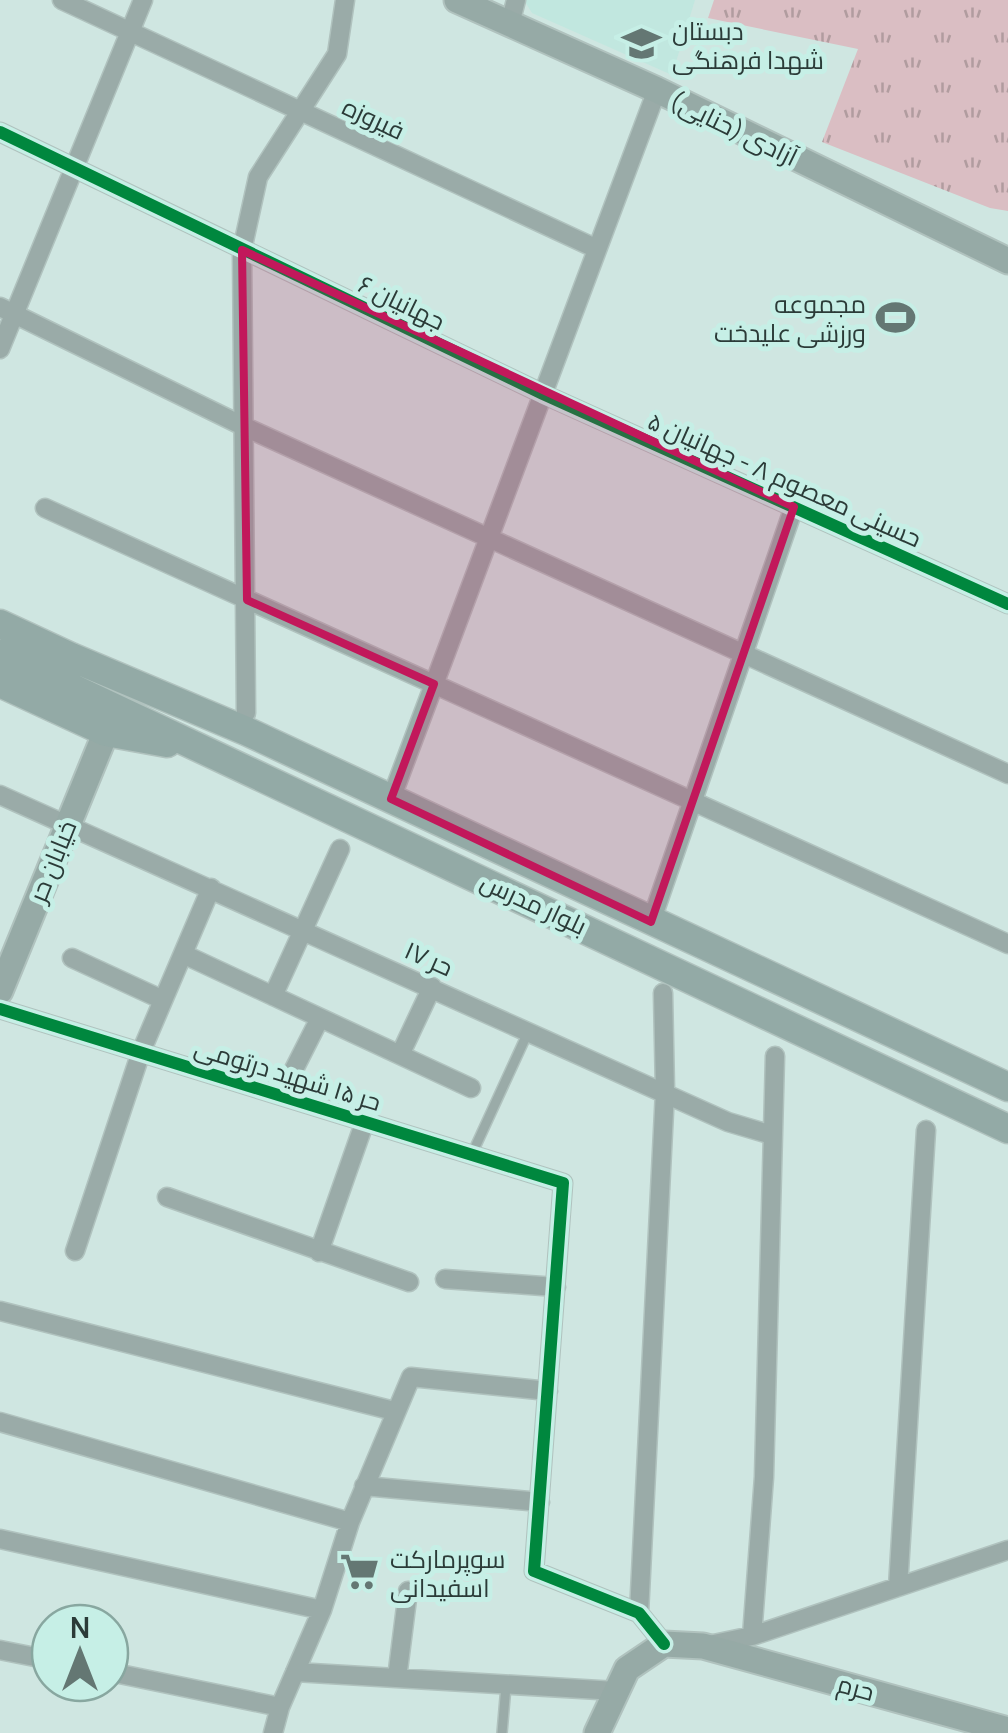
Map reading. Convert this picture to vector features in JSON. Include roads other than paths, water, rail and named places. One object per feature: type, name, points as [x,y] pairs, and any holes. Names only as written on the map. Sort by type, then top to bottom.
[{"type":"main road","points":[[0,605],[78,642],[167,696]]},
{"type":"main road","points":[[0,624],[65,669]]},
{"type":"main road","points":[[0,654],[65,669]]},
{"type":"main road","name":"بلوار مدرس","points":[[65,669],[167,696],[1008,1088]]},
{"type":"main road","name":"بلوار مدرس","points":[[65,669],[204,749],[1008,1129]]},
{"type":"main road","points":[[0,684],[106,732],[204,749]]},
{"type":"street","name":"فیروزه","points":[[62,0],[597,249]]},
{"type":"street","points":[[0,348],[8,310],[143,0]]},
{"type":"street","points":[[246,714],[242,250],[258,176],[337,54],[344,0]]},
{"type":"street","name":"آزادی (حنایی)","points":[[457,0],[513,12],[657,90],[1003,255]]},
{"type":"street","points":[[391,799],[657,90]]},
{"type":"street","name":"جهانیان ۶","points":[[0,132],[543,394]]},
{"type":"street","points":[[8,310],[245,427],[1008,774]]},
{"type":"street","name":"حسینی معصوم ۸ - جهانیان ۵","points":[[543,394],[1008,604]]},
{"type":"street","points":[[650,922],[794,507]]},
{"type":"street","points":[[45,508],[1008,944]]},
{"type":"street","name":"خیابان حر","points":[[0,990],[106,732]]},
{"type":"street","name":"حر ۱۷","points":[[0,795],[728,1122],[772,1135]]},
{"type":"street","points":[[272,996],[340,850]]},
{"type":"street","points":[[74,1251],[141,1052],[211,888]]},
{"type":"street","points":[[182,954],[471,1088]]},
{"type":"street","points":[[72,958],[163,1000]]},
{"type":"street","points":[[400,1055],[432,987]]},
{"type":"street","points":[[639,1613],[665,1091],[662,993]]},
{"type":"street","name":"حر ۱۵ شهید درتومی","points":[[0,1008],[563,1182],[556,1287]]},
{"type":"street","points":[[282,1096],[320,1018]]},
{"type":"street","points":[[752,1636],[764,1477],[775,1056]]},
{"type":"street","points":[[319,1252],[365,1121]]},
{"type":"street","points":[[898,1587],[926,1130]]},
{"type":"street","points":[[167,1197],[409,1282]]},
{"type":"street","points":[[445,1278],[556,1287],[534,1571],[639,1613],[664,1644],[627,1669],[597,1733]]},
{"type":"street","points":[[0,1311],[394,1411]]},
{"type":"street","points":[[273,1733],[280,1707],[322,1610],[350,1522],[411,1377],[548,1391]]},
{"type":"street","points":[[0,1422],[350,1522]]},
{"type":"street","points":[[364,1486],[540,1502]]},
{"type":"street","points":[[0,1539],[322,1610]]},
{"type":"street","points":[[703,1646],[752,1636],[1008,1550]]},
{"type":"street","points":[[397,1678],[408,1591]]},
{"type":"street","name":"حرم","points":[[664,1644],[703,1646],[1008,1730]]},
{"type":"street","points":[[0,1650],[30,1656]]},
{"type":"street","points":[[295,1672],[616,1691]]},
{"type":"street","points":[[130,1676],[280,1707]]},
{"type":"lane","points":[[472,1154],[529,1030]]},
{"type":"lane","points":[[502,1733],[506,1685]]},
{"type":"place","name":"دبستان شهدا فرهنگی","points":[[642,44]]},
{"type":"place","name":"مجموعه ورزشی علیدخت","points":[[896,317]]},
{"type":"place","name":"سوپرمارکت اسفیدانی","points":[[360,1572]]}]
